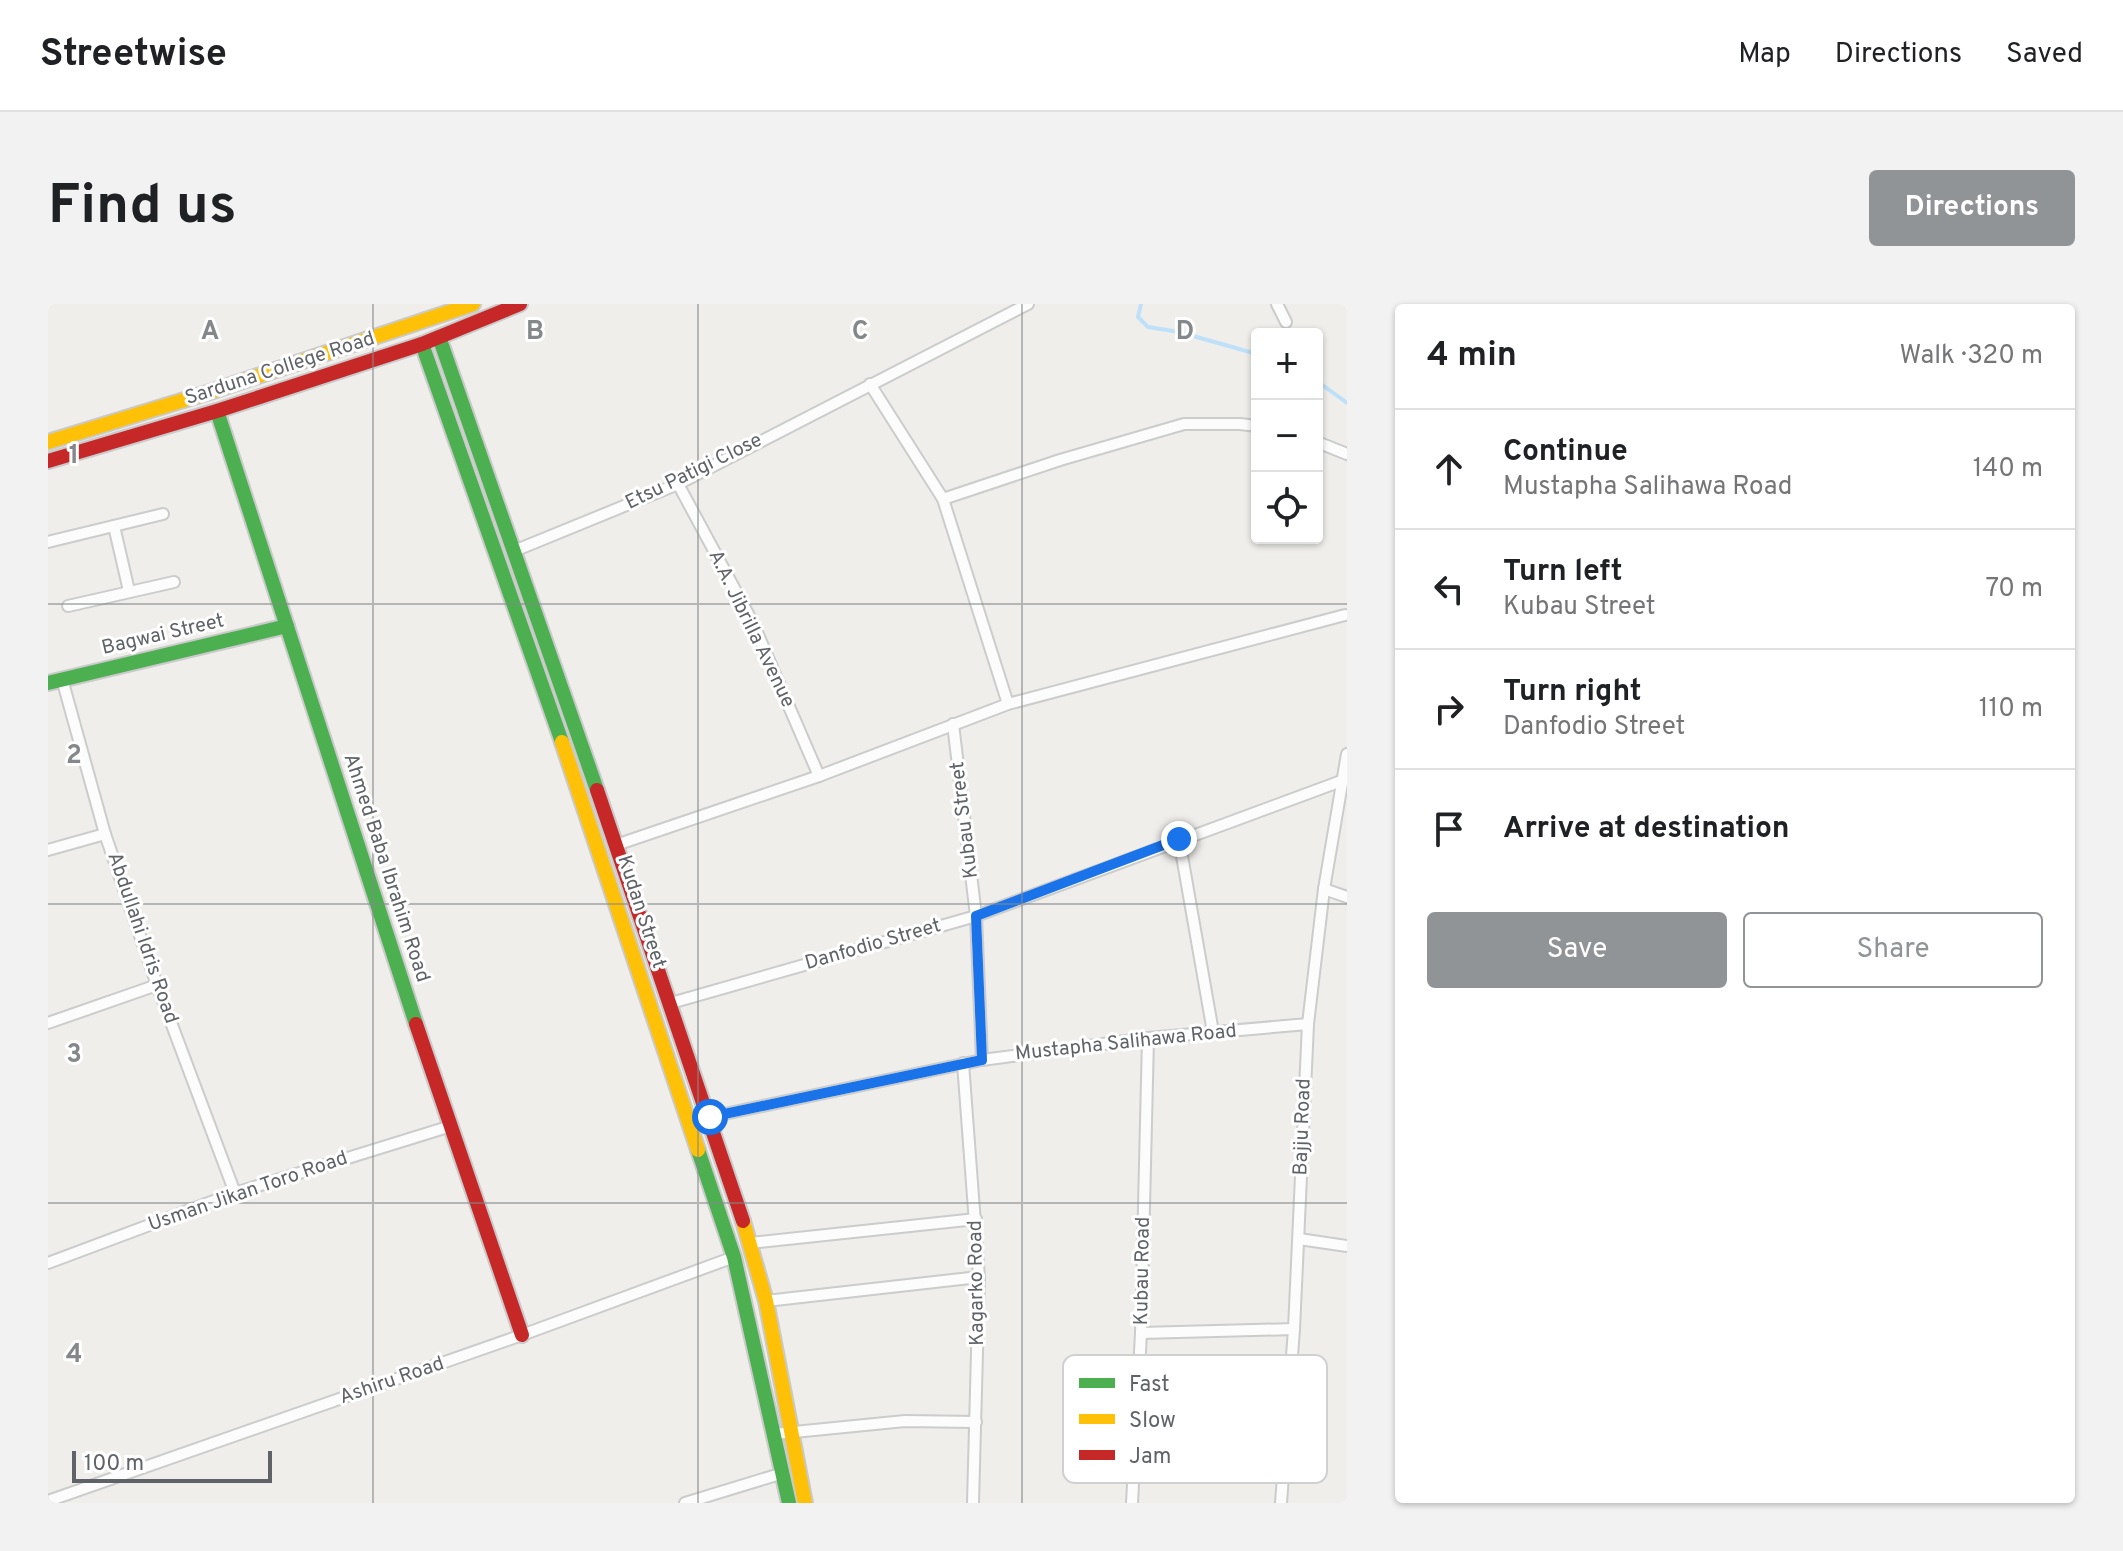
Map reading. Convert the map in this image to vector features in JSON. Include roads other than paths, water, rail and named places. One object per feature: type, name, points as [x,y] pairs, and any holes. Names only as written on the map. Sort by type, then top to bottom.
[{"type":"street","name":"Sarduna College Road","points":[[48,442],[210,392],[473,304]]},
{"type":"street","name":"Sarduna College Road","points":[[48,461],[217,411],[422,344],[520,304]]},
{"type":"street","name":"Etsu Patigi Close","points":[[514,551],[678,484],[1028,304]]},
{"type":"street","points":[[1277,304],[1286,322]]},
{"type":"street","points":[[439,337],[671,1003],[750,1243],[766,1301],[805,1503]]},
{"type":"street","name":"Kudan Street","points":[[422,344],[597,843],[734,1257],[789,1503]]},
{"type":"street","points":[[870,384],[943,499],[1008,704]]},
{"type":"street","name":"Ahmed Baba Ibrahim Road","points":[[217,411],[522,1335]]},
{"type":"street","points":[[943,499],[1060,460],[1184,424],[1251,425]]},
{"type":"street","points":[[1323,444],[1347,454]]},
{"type":"street","name":"A.A. Jibrilla Avenue","points":[[678,484],[753,623],[819,776]]},
{"type":"street","points":[[48,542],[163,514]]},
{"type":"street","points":[[114,526],[129,591]]},
{"type":"street","points":[[68,606],[174,582]]},
{"type":"street","points":[[616,845],[819,776],[1008,704],[1345,615]]},
{"type":"street","name":"Bagwai Street","points":[[55,681],[287,626]]},
{"type":"street","name":"Abdullahi Idris Road","points":[[55,681],[157,985],[235,1193]]},
{"type":"street","name":"Kubau Street","points":[[953,724],[976,916],[982,1060]]},
{"type":"street","name":"Bajju Road","points":[[1292,1355],[1308,1024],[1324,889],[1347,754]]},
{"type":"street","name":"Danfodio Street","points":[[671,1003],[976,916],[1344,780]]},
{"type":"street","points":[[48,850],[105,834]]},
{"type":"street","points":[[1179,839],[1213,1032]]},
{"type":"street","points":[[1324,889],[1347,897]]},
{"type":"street","points":[[48,1023],[157,985]]},
{"type":"street","name":"Mustapha Salihawa Road","points":[[710,1117],[982,1060],[1148,1038],[1308,1024]]},
{"type":"street","name":"Kubau Road","points":[[1140,1355],[1148,1038]]},
{"type":"street","name":"Kagarko Road","points":[[963,1063],[979,1277],[973,1503]]},
{"type":"street","name":"Usman Jikan Toro Road","points":[[48,1263],[235,1193],[451,1126]]},
{"type":"street","points":[[750,1243],[976,1219]]},
{"type":"street","points":[[1299,1239],[1347,1246]]},
{"type":"street","name":"Ashiru Road","points":[[48,1501],[522,1335],[734,1257]]},
{"type":"street","points":[[766,1301],[979,1277]]},
{"type":"street","points":[[1141,1333],[1294,1329]]},
{"type":"street","points":[[774,1434],[905,1421],[976,1422]]},
{"type":"street","points":[[685,1503],[783,1473]]},
{"type":"street","name":"Kubau Road","points":[[1132,1503],[1133,1483]]},
{"type":"street","name":"Bajju Road","points":[[1281,1503],[1282,1483]]},
{"type":"waterway","points":[[1141,304],[1138,317],[1148,327],[1179,332],[1251,352]]},
{"type":"waterway","points":[[1323,385],[1347,403]]}]
